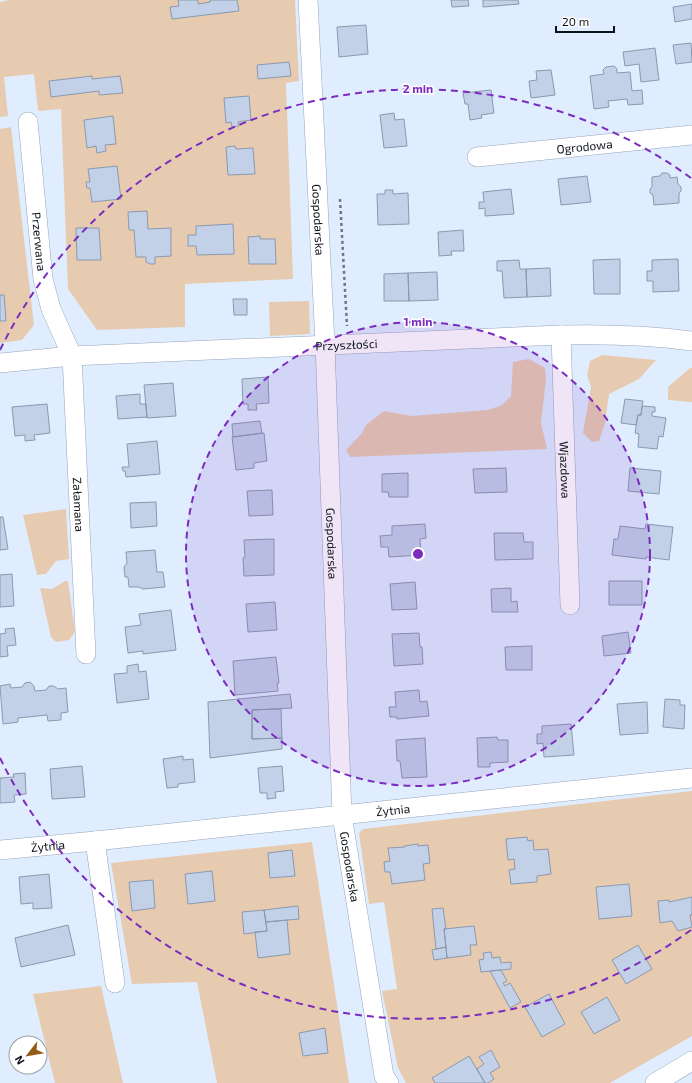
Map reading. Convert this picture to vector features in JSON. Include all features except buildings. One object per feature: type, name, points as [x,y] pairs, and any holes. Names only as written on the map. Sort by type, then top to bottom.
[{"type":"street","name":"Gospodarska","points":[[308,0],[325,344],[342,815],[384,1076],[389,1083]]},
{"type":"street","name":"Przerwana","points":[[28,122],[43,279],[51,309],[72,356]]},
{"type":"street","name":"Ogrodowa","points":[[477,157],[692,135]]},
{"type":"street","name":"Przyszłości","points":[[0,363],[72,356],[561,335],[616,334],[666,337],[692,341]]},
{"type":"street","name":"Wjazdowa","points":[[561,335],[570,605]]},
{"type":"street","name":"Załamana","points":[[72,356],[86,654]]},
{"type":"street","name":"Żytnia","points":[[0,850],[692,778]]},
{"type":"street","points":[[95,841],[115,983]]},
{"type":"street","points":[[655,1083],[692,1062]]},
{"type":"path","points":[[340,199],[347,331]]},
{"type":"shaded area","points":[[9,0],[295,0],[299,81],[286,83],[293,279],[185,284],[185,327],[97,330],[68,289],[61,109],[38,111],[34,74],[4,77],[8,116],[0,117],[0,2]]},
{"type":"shaded area","points":[[11,127],[34,325],[22,340],[0,343],[0,129]]},
{"type":"shaded area","points":[[309,301],[310,334],[270,336],[269,302]]},
{"type":"shaded area","points":[[602,355],[656,360],[639,379],[609,394],[605,423],[599,441],[592,442],[583,433],[591,387],[587,375],[590,361]]},
{"type":"shaded area","points":[[529,359],[545,368],[546,379],[541,423],[547,449],[350,457],[346,450],[362,433],[366,425],[384,411],[412,416],[488,410],[502,405],[511,396],[513,362]]},
{"type":"shaded area","points":[[690,368],[692,368],[692,402],[668,400],[668,387]]},
{"type":"shaded area","points":[[66,509],[69,559],[56,561],[46,574],[37,575],[23,515]]},
{"type":"shaded area","points":[[65,581],[68,581],[75,632],[69,640],[56,642],[51,637],[40,588],[52,589]]},
{"type":"shaded area","points":[[692,791],[692,1036],[610,1083],[406,1083],[398,1068],[382,991],[397,989],[384,902],[369,904],[359,833],[363,829]]},
{"type":"shaded area","points":[[312,842],[349,1083],[217,1083],[197,982],[132,984],[111,863]]},
{"type":"shaded area","points":[[101,986],[123,1083],[55,1083],[48,1055],[48,1035],[43,1035],[33,994]]}]
